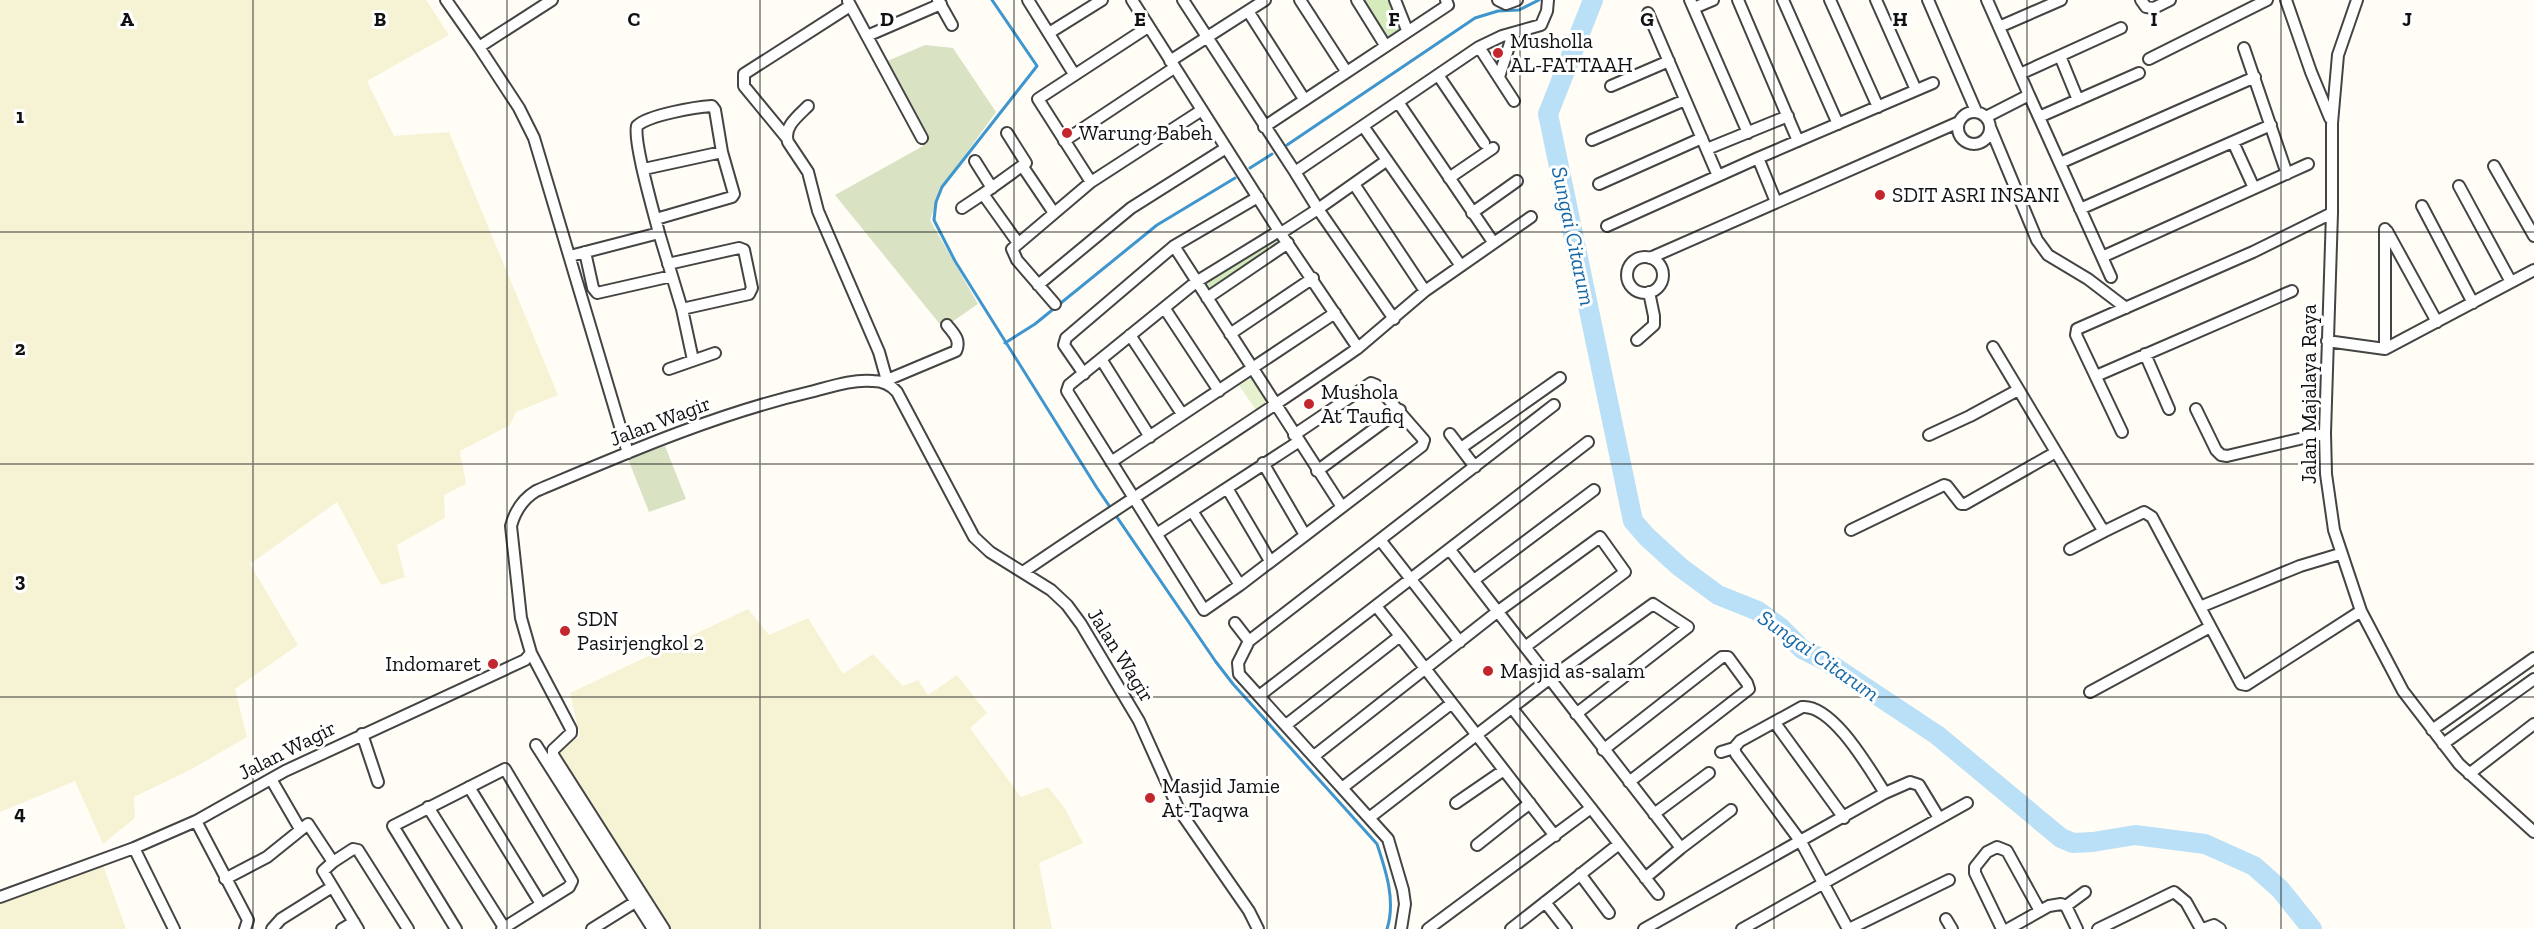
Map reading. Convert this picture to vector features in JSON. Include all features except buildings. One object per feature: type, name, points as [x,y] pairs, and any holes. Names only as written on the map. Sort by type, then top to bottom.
[{"type":"street","points":[[446,0],[519,108],[534,138],[627,453]]},
{"type":"street","points":[[479,47],[552,0]]},
{"type":"street","points":[[1028,0],[1074,74]]},
{"type":"street","points":[[1049,33],[1102,0]]},
{"type":"street","points":[[1132,0],[1280,232],[1358,348]]},
{"type":"street","points":[[1183,0],[1318,209],[1394,319]]},
{"type":"street","points":[[1064,141],[1207,37],[1265,0]]},
{"type":"street","points":[[1300,0],[1346,71]]},
{"type":"street","points":[[1357,0],[1384,45]]},
{"type":"street","points":[[1395,0],[1407,30]]},
{"type":"street","points":[[1264,126],[1448,5],[1446,0]]},
{"type":"street","points":[[1498,0],[1506,4],[1517,0]]},
{"type":"street","points":[[1295,172],[1479,47],[1502,36],[1541,25],[1547,11],[1548,0]]},
{"type":"street","points":[[1713,0],[1692,4],[1748,132]]},
{"type":"street","points":[[1738,0],[1798,141]]},
{"type":"street","points":[[1783,0],[1838,124]]},
{"type":"street","points":[[1830,0],[1878,107]]},
{"type":"street","points":[[1876,0],[1916,90]]},
{"type":"street","points":[[1928,0],[1984,118],[2037,240],[2048,255],[2088,279],[2126,308]]},
{"type":"street","points":[[1988,0],[2111,277]]},
{"type":"street","points":[[1999,27],[2061,0]]},
{"type":"street","points":[[2141,0],[2146,7],[2154,8],[2170,0]]},
{"type":"street","points":[[2150,59],[2267,0]]},
{"type":"street","points":[[2286,0],[2311,72],[2332,123]]},
{"type":"street","name":"Jalan Majalaya Raya","points":[[2357,0],[2338,55],[2332,123],[2332,213],[2325,433],[2326,474],[2334,531],[2361,611],[2403,691],[2469,774],[2534,832]]},
{"type":"street","points":[[867,36],[939,2],[952,25]]},
{"type":"street","points":[[922,138],[849,3],[744,74],[744,86],[786,137],[808,172],[818,211],[879,352],[887,382],[956,351],[959,345],[958,339],[947,325]]},
{"type":"street","points":[[1248,11],[1304,99]]},
{"type":"street","points":[[1648,13],[1718,176]]},
{"type":"street","points":[[1091,182],[1038,99],[1148,27]]},
{"type":"street","points":[[2020,74],[2121,28]]},
{"type":"street","points":[[1499,77],[1514,34]]},
{"type":"street","points":[[1479,47],[1514,101]]},
{"type":"street","points":[[2244,48],[2287,174]]},
{"type":"street","points":[[2060,56],[2078,100]]},
{"type":"street","points":[[1611,86],[1668,61]]},
{"type":"street","points":[[2039,117],[2139,73]]},
{"type":"street","points":[[1438,75],[1489,146],[1449,178]]},
{"type":"street","points":[[2060,163],[2254,78]]},
{"type":"street","points":[[1607,226],[1933,83]]},
{"type":"street","points":[[1650,258],[1659,265],[1663,275],[1659,286],[1649,292],[1638,291],[1632,288],[1627,277],[1630,266],[1639,258],[1650,258],[1959,122],[1965,114],[1984,118],[2029,94]]},
{"type":"street","points":[[1592,140],[1686,100]]},
{"type":"street","points":[[1398,102],[1493,242]]},
{"type":"street","points":[[656,219],[732,198],[734,194],[722,152],[717,116],[712,106],[642,121],[637,126],[637,141],[659,233],[682,309],[693,360]]},
{"type":"street","points":[[786,137],[789,127],[808,106]]},
{"type":"street","points":[[1055,304],[1012,254],[1012,249],[1091,182],[1202,110]]},
{"type":"street","points":[[1707,150],[1788,116]]},
{"type":"street","points":[[1978,144],[1987,138],[1984,118]]},
{"type":"street","points":[[1959,122],[1960,137]]},
{"type":"street","points":[[2080,209],[2271,125]]},
{"type":"street","points":[[1363,126],[1461,266]]},
{"type":"street","points":[[962,208],[1026,163],[1007,133]]},
{"type":"street","points":[[1930,134],[1960,137],[1968,143],[1978,144],[2003,160]]},
{"type":"street","points":[[1599,184],[1702,138]]},
{"type":"street","points":[[2233,142],[2254,188]]},
{"type":"street","points":[[1038,285],[1131,208],[1226,148]]},
{"type":"street","points":[[644,169],[722,152]]},
{"type":"street","points":[[1758,158],[1776,202]]},
{"type":"street","points":[[1158,533],[1263,464],[1371,383],[1376,385],[1420,433],[1424,440],[1422,446],[1204,610],[1158,533],[1133,498],[1067,391],[1069,386],[1196,282],[1318,209],[1386,160]]},
{"type":"street","points":[[975,161],[988,191],[1018,243]]},
{"type":"street","points":[[2102,257],[2308,164]]},
{"type":"street","points":[[2494,166],[2534,236]]},
{"type":"street","points":[[1023,167],[1054,213]]},
{"type":"street","points":[[1472,213],[1517,181]]},
{"type":"street","points":[[1354,184],[1425,291]]},
{"type":"street","points":[[2459,186],[2511,282]]},
{"type":"street","points":[[1084,374],[1064,345],[1066,338],[1174,246],[1258,196]]},
{"type":"street","points":[[2422,206],[2473,303]]},
{"type":"street","points":[[2122,432],[2075,332],[2253,252],[2332,213]]},
{"type":"street","points":[[1023,572],[1109,513],[1275,406],[1358,348],[1425,291],[1531,217]]},
{"type":"street","points":[[2385,349],[2385,228],[2437,322]]},
{"type":"street","points":[[570,256],[659,233]]},
{"type":"street","points":[[1207,298],[1288,243]]},
{"type":"street","points":[[1174,246],[1296,439],[1342,507]]},
{"type":"street","points":[[668,264],[739,248],[744,250],[746,255],[752,288],[749,294],[682,309]]},
{"type":"street","points":[[585,252],[593,288],[597,293],[672,276]]},
{"type":"street","points":[[2327,342],[2385,349],[2534,270]]},
{"type":"street","points":[[1230,334],[1313,278]]},
{"type":"street","points":[[2096,376],[2292,291]]},
{"type":"street","points":[[1637,340],[1654,325],[1649,292]]},
{"type":"street","points":[[1165,309],[1219,391]]},
{"type":"street","points":[[1111,462],[1335,313]]},
{"type":"street","points":[[1130,335],[1182,414]]},
{"type":"street","points":[[1993,347],[2092,516],[2105,531]]},
{"type":"street","points":[[669,369],[715,353]]},
{"type":"street","points":[[2145,354],[2169,409]]},
{"type":"street","points":[[1101,359],[1150,436]]},
{"type":"street","points":[[1461,448],[1560,378]]},
{"type":"street","name":"Jalan Wagir","points":[[0,897],[134,848],[196,821],[272,779],[362,734],[517,665],[531,653],[521,618],[511,526],[515,513],[528,496],[536,490],[717,419],[787,397],[848,383],[873,381],[887,382],[897,392],[974,537],[990,552],[1051,590],[1067,605],[1081,624],[1139,721],[1179,810],[1249,911],[1258,929]]},
{"type":"street","points":[[1929,435],[2018,390]]},
{"type":"street","points":[[1401,929],[1405,904],[1388,839],[1239,674],[1237,669],[1249,641],[1554,405]]},
{"type":"street","points":[[2196,409],[2216,450],[2221,455],[2227,456],[2325,433]]},
{"type":"street","points":[[1317,471],[1400,410]]},
{"type":"street","points":[[1450,434],[1476,467]]},
{"type":"street","points":[[1259,696],[1588,442]]},
{"type":"street","points":[[1851,530],[1944,485],[1961,504],[1965,504],[2056,452]]},
{"type":"street","points":[[1263,464],[1305,535]]},
{"type":"street","points":[[1227,488],[1270,561]]},
{"type":"street","points":[[1474,580],[1594,490]]},
{"type":"street","points":[[1192,511],[1240,585]]},
{"type":"street","points":[[2070,549],[2139,513],[2149,513],[2243,685],[2361,611]]},
{"type":"street","points":[[1314,756],[1497,612],[1600,537],[1625,572],[1525,647]]},
{"type":"street","points":[[1381,541],[1460,642]]},
{"type":"street","points":[[1450,550],[1681,848]]},
{"type":"street","points":[[2200,607],[2293,569],[2340,554]]},
{"type":"street","points":[[1369,818],[1476,734],[1653,604],[1688,627],[1576,714]]},
{"type":"street","points":[[1376,606],[1555,836]]},
{"type":"street","points":[[1235,623],[1249,641]]},
{"type":"street","points":[[2090,692],[2210,627]]},
{"type":"street","points":[[1286,725],[1400,636]]},
{"type":"street","points":[[531,653],[571,729],[571,732],[553,750],[553,755],[640,899],[653,929]]},
{"type":"street","points":[[1604,750],[1722,657],[1728,657],[1748,683],[1749,689],[1629,782]]},
{"type":"street","points":[[2432,730],[2534,658]]},
{"type":"street","points":[[2443,744],[2534,679]]},
{"type":"street","points":[[1342,788],[1452,703]]},
{"type":"street","points":[[2468,704],[2478,719]]},
{"type":"street","points":[[1720,752],[1734,748],[1740,741],[1804,707],[1828,717],[1886,793]]},
{"type":"street","points":[[1512,708],[1658,894]]},
{"type":"street","points":[[1775,723],[1844,818]]},
{"type":"street","points":[[2469,774],[2534,724]]},
{"type":"street","points":[[362,734],[378,782]]},
{"type":"street","points":[[536,745],[640,899],[664,929]]},
{"type":"street","points":[[1734,748],[1736,754],[1802,842],[1849,929],[1949,880]]},
{"type":"street","points":[[428,807],[504,928],[569,887],[572,879],[507,771],[502,770],[469,788],[428,807],[393,826],[456,929]]},
{"type":"street","points":[[1456,804],[1504,770]]},
{"type":"street","points":[[1654,814],[1709,773]]},
{"type":"street","points":[[272,779],[300,829]]},
{"type":"street","points":[[1644,929],[1886,793],[1910,782],[1917,783],[1939,818]]},
{"type":"street","points":[[469,788],[541,904]]},
{"type":"street","points":[[1477,845],[1530,803]]},
{"type":"street","points":[[1742,929],[1967,803]]},
{"type":"street","points":[[1428,929],[1591,808]]},
{"type":"street","points":[[1645,878],[1731,810]]},
{"type":"street","points":[[196,821],[248,920],[245,929]]},
{"type":"street","points":[[225,879],[267,857],[308,824],[333,862]]},
{"type":"street","points":[[1513,928],[1619,844]]},
{"type":"street","points":[[2002,929],[1975,873],[1975,867],[1987,852],[1996,847],[2007,851],[2040,911]]},
{"type":"street","points":[[134,848],[174,929]]},
{"type":"street","points":[[342,929],[356,925],[323,871],[353,849],[358,850],[408,929]]},
{"type":"street","points":[[1580,874],[1609,913]]},
{"type":"street","points":[[272,929],[281,919],[332,887]]},
{"type":"street","points":[[2008,929],[2055,904],[2066,906],[2085,892]]},
{"type":"street","points":[[2098,929],[2174,892],[2186,902],[2202,929],[2214,925],[2220,929]]},
{"type":"street","points":[[592,929],[640,899]]},
{"type":"street","points":[[1545,902],[1566,929]]},
{"type":"street","points":[[2066,906],[2077,929]]},
{"type":"street","points":[[1946,919],[1952,929]]},
{"type":"shaded area","points":[[0,0],[426,0],[449,35],[367,81],[394,136],[449,132],[558,395],[516,412],[510,425],[460,451],[466,484],[444,495],[445,518],[397,545],[405,577],[381,585],[337,502],[250,564],[298,645],[235,689],[247,737],[190,770],[134,797],[135,818],[103,844],[75,781],[0,812]]},
{"type":"shaded area","points":[[748,609],[769,635],[808,618],[843,674],[873,654],[903,686],[918,680],[928,695],[957,675],[987,713],[970,728],[1021,797],[1048,787],[1064,807],[1083,843],[1039,863],[1052,929],[667,929],[557,751],[580,736],[570,693]]},
{"type":"shaded area","points":[[103,865],[126,929],[0,929],[0,903]]},
{"type":"green space","points":[[1357,0],[1395,0],[1407,30],[1385,45]]},
{"type":"green space","points":[[925,45],[953,48],[996,112],[942,187],[930,220],[978,304],[943,328],[835,195],[923,146],[878,65]]},
{"type":"green space","points":[[1279,231],[1288,243],[1207,298],[1196,282]]},
{"type":"green space","points":[[1250,375],[1268,401],[1256,410],[1238,384]]},
{"type":"green space","points":[[665,446],[686,499],[649,512],[628,459]]},
{"type":"waterway","points":[[992,0],[1037,66],[942,187],[936,202],[934,220],[955,261],[1097,488],[1216,662],[1233,684],[1377,844],[1390,897],[1390,918],[1387,929]]},
{"type":"waterway","points":[[1287,145],[1475,18],[1498,11],[1519,10],[1539,0]]},
{"type":"waterway","name":"Sungai Citarum","points":[[1593,0],[1548,114],[1633,521],[1680,567],[1718,595],[1758,611],[1780,627],[1802,649],[1824,660],[1937,735],[2061,838],[2073,843],[2135,835],[2205,844],[2254,866],[2280,889],[2312,929]]},
{"type":"waterway","points":[[1250,168],[1272,154]]},
{"type":"waterway","points":[[1005,343],[1035,324],[1157,225],[1235,178]]},
{"type":"place","name":"Musholla AL-FATTAAH","points":[[1498,53]]},
{"type":"place","name":"Warung Babeh","points":[[1067,133]]},
{"type":"place","name":"SDIT ASRI INSANI","points":[[1880,195]]},
{"type":"place","name":"Mushola At Taufiq","points":[[1309,404]]},
{"type":"place","name":"SDN Pasirjengkol 2","points":[[565,631]]},
{"type":"place","name":"Indomaret","points":[[493,664]]},
{"type":"place","name":"Masjid as-salam","points":[[1488,671]]},
{"type":"place","name":"Masjid Jamie At-Taqwa","points":[[1150,798]]}]
